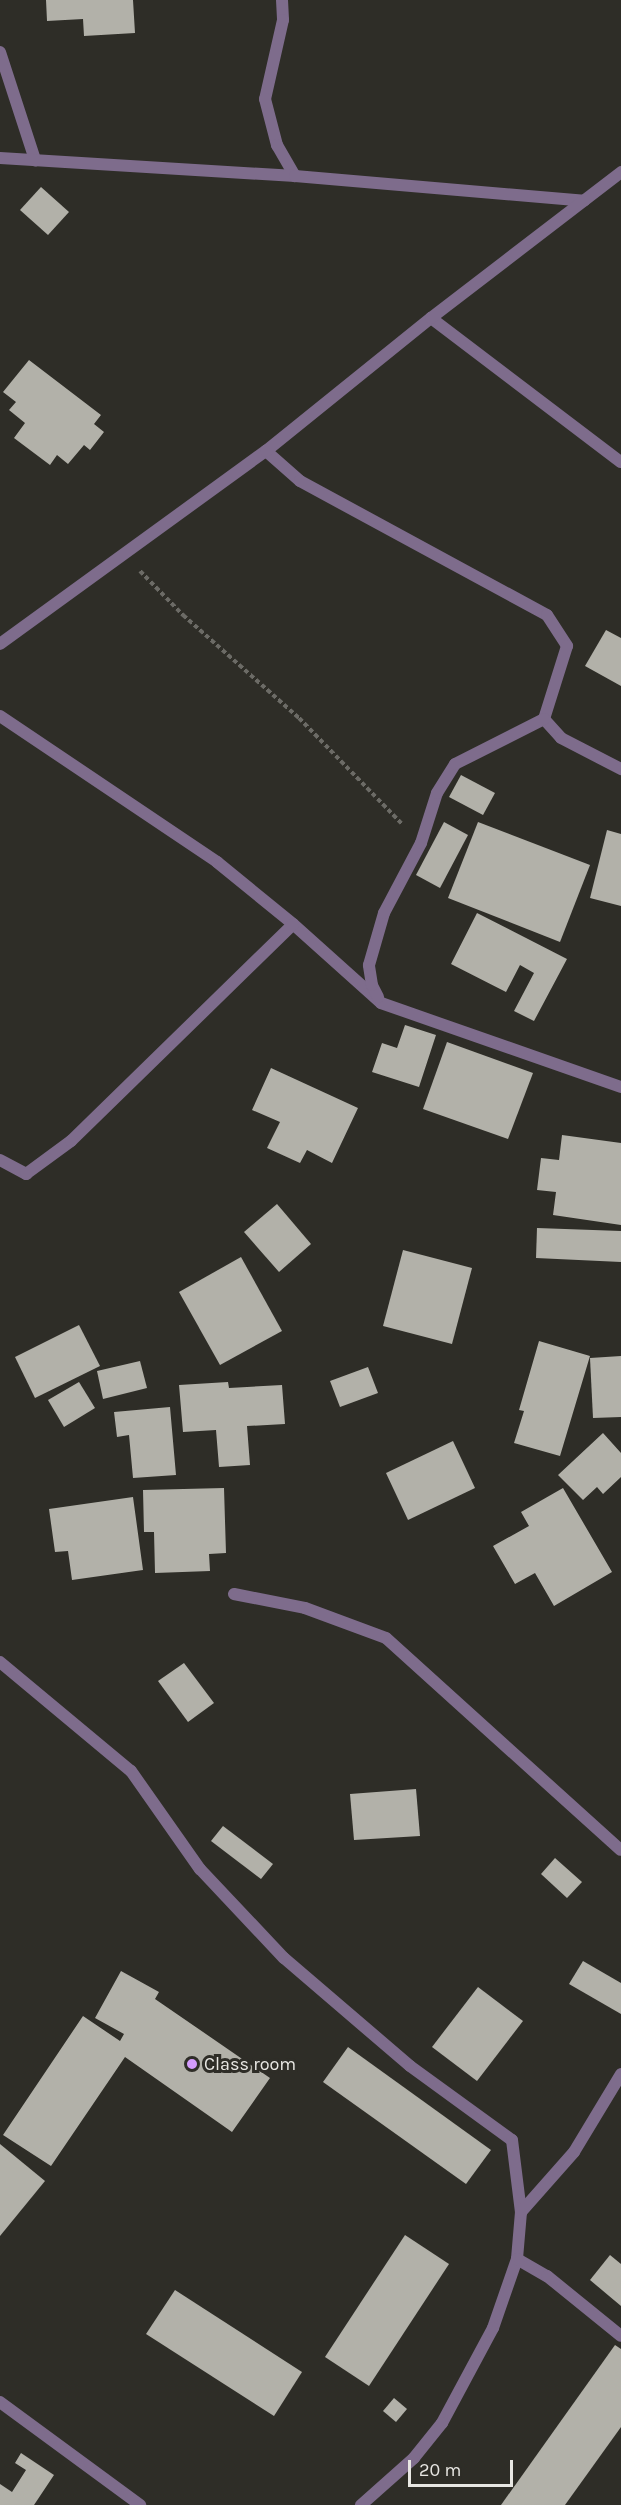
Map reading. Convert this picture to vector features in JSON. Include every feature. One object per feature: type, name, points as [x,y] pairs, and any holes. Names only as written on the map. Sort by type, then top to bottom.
[{"type":"street","points":[[282,0],[283,20],[265,99],[277,145],[295,176]]},
{"type":"street","points":[[0,52],[35,160]]},
{"type":"street","points":[[0,158],[295,176],[584,201]]},
{"type":"street","points":[[0,645],[266,451],[431,318],[621,172]]},
{"type":"street","points":[[431,318],[621,462]]},
{"type":"street","points":[[266,451],[300,482],[548,615],[567,646],[544,719],[455,764],[437,793],[421,843],[384,913],[369,965],[372,985],[381,1003]]},
{"type":"street","points":[[0,716],[217,862],[293,924],[381,1003],[621,1087]]},
{"type":"street","points":[[544,719],[561,738],[621,769]]},
{"type":"street","points":[[0,1160],[26,1174],[71,1141],[293,924]]},
{"type":"street","points":[[234,1594],[305,1608],[386,1638],[621,1850]]},
{"type":"street","points":[[0,1662],[131,1771],[200,1869],[284,1958],[410,2066],[512,2140],[521,2212],[516,2259],[493,2328],[442,2423],[414,2458],[361,2505]]},
{"type":"street","points":[[521,2212],[574,2152],[621,2074]]},
{"type":"street","points":[[516,2259],[547,2276],[621,2336]]},
{"type":"street","points":[[0,2402],[140,2505]]},
{"type":"path","points":[[122,554],[183,615],[299,718],[421,843]]},
{"type":"building","points":[[46,0],[133,0],[135,33],[84,36],[83,19],[47,21]]},
{"type":"building","points":[[41,187],[69,212],[48,235],[20,210]]},
{"type":"building","points":[[29,360],[101,415],[94,424],[104,432],[90,450],[84,445],[68,464],[57,455],[50,465],[14,438],[25,423],[9,410],[16,402],[3,392]]},
{"type":"building","points":[[606,630],[621,638],[621,686],[585,666]]},
{"type":"building","points":[[461,775],[495,793],[483,815],[449,797]]},
{"type":"building","points":[[444,822],[468,835],[440,888],[416,875]]},
{"type":"building","points":[[478,822],[590,865],[560,942],[448,898]]},
{"type":"building","points":[[607,830],[621,834],[621,906],[590,898]]},
{"type":"building","points":[[477,913],[567,959],[534,1021],[514,1011],[534,973],[520,965],[506,992],[451,964]]},
{"type":"building","points":[[405,1025],[436,1035],[419,1087],[372,1072],[382,1043],[397,1048]]},
{"type":"building","points":[[447,1042],[533,1073],[508,1139],[423,1109]]},
{"type":"building","points":[[271,1068],[358,1108],[332,1163],[307,1150],[300,1163],[267,1148],[280,1122],[252,1110]]},
{"type":"building","points":[[562,1135],[621,1143],[621,1225],[553,1215],[556,1192],[537,1190],[541,1158],[559,1160]]},
{"type":"building","points":[[277,1204],[311,1244],[279,1272],[244,1232]]},
{"type":"building","points":[[537,1228],[621,1231],[621,1262],[536,1258]]},
{"type":"building","points":[[403,1250],[472,1268],[452,1344],[383,1326]]},
{"type":"building","points":[[241,1257],[282,1331],[220,1365],[179,1292]]},
{"type":"building","points":[[79,1325],[100,1366],[35,1398],[15,1357]]},
{"type":"building","points":[[539,1341],[590,1356],[560,1456],[514,1443],[524,1411],[519,1410]]},
{"type":"building","points":[[621,1356],[621,1417],[593,1418],[590,1358]]},
{"type":"building","points":[[140,1361],[147,1388],[103,1399],[97,1371]]},
{"type":"building","points":[[368,1367],[378,1393],[340,1407],[330,1381]]},
{"type":"building","points":[[79,1382],[95,1408],[64,1427],[48,1400]]},
{"type":"building","points":[[228,1382],[229,1388],[282,1385],[285,1424],[247,1426],[250,1465],[219,1467],[216,1430],[183,1432],[179,1385]]},
{"type":"building","points":[[170,1407],[176,1475],[133,1478],[129,1435],[117,1437],[114,1412]]},
{"type":"building","points":[[603,1433],[621,1453],[621,1477],[603,1494],[597,1487],[583,1500],[558,1475]]},
{"type":"building","points":[[453,1441],[475,1488],[408,1520],[386,1473]]},
{"type":"building","points":[[224,1488],[226,1553],[209,1554],[210,1571],[155,1573],[154,1532],[144,1532],[143,1490]]},
{"type":"building","points":[[563,1488],[612,1572],[554,1606],[535,1573],[515,1584],[493,1546],[529,1526],[521,1512]]},
{"type":"building","points":[[133,1497],[143,1570],[72,1580],[68,1551],[55,1552],[49,1509]]},
{"type":"building","points":[[184,1663],[214,1703],[188,1722],[158,1681]]},
{"type":"building","points":[[416,1789],[420,1836],[354,1840],[350,1794]]},
{"type":"building","points":[[223,1826],[273,1864],[261,1879],[211,1841]]},
{"type":"building","points":[[555,1858],[582,1882],[567,1898],[541,1874]]},
{"type":"building","points":[[583,1961],[621,1983],[621,2014],[569,1984]]},
{"type":"building","points":[[121,1971],[159,1992],[155,1999],[270,2078],[232,2132],[125,2057],[51,2166],[3,2135],[83,2016],[120,2041],[124,2034],[95,2018]]},
{"type":"building","points":[[478,1987],[523,2021],[477,2081],[432,2047]]},
{"type":"building","points":[[348,2047],[491,2150],[466,2184],[323,2082]]},
{"type":"building","points":[[0,2144],[45,2181],[0,2236]]},
{"type":"building","points":[[405,2235],[449,2264],[369,2386],[325,2357]]},
{"type":"building","points":[[610,2255],[621,2264],[621,2306],[590,2280]]},
{"type":"building","points":[[175,2290],[302,2372],[274,2416],[146,2334]]},
{"type":"building","points":[[615,2345],[621,2349],[621,2427],[565,2505],[501,2505]]},
{"type":"building","points":[[394,2398],[407,2409],[396,2422],[383,2411]]},
{"type":"building","points":[[21,2453],[54,2475],[34,2505],[0,2505],[0,2484],[12,2492],[26,2470],[15,2463]]},
{"type":"place","name":"Class room","points":[[192,2064]]}]
